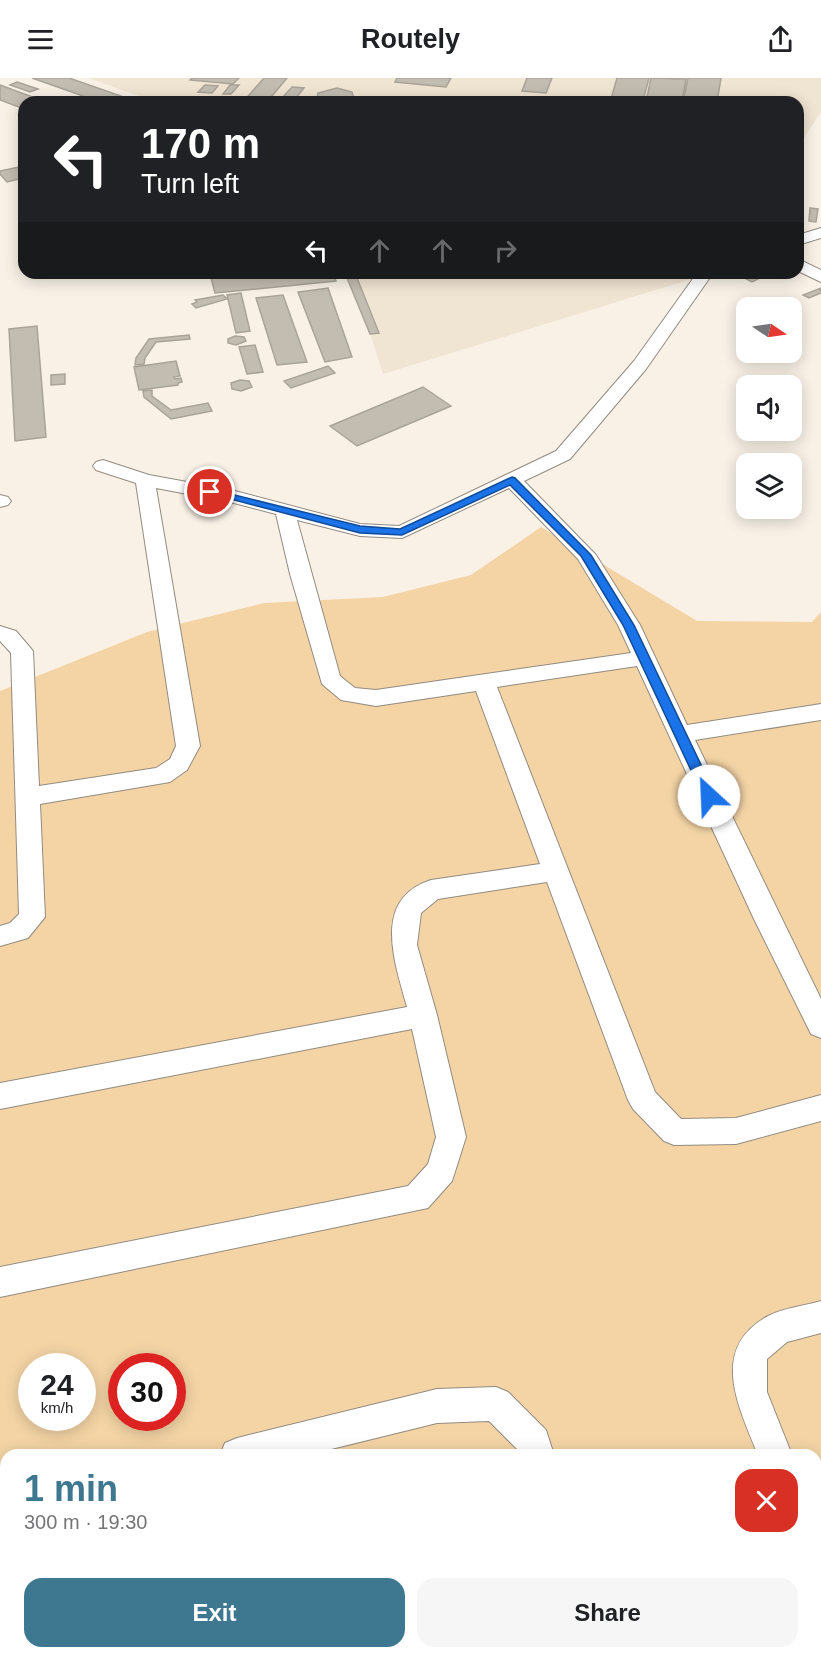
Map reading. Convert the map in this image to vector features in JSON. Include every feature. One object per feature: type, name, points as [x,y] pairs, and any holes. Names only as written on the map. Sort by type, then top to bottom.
[{"type":"street","points":[[804,238],[821,233]]},
{"type":"street","points":[[804,267],[821,277]]},
{"type":"street","points":[[103,466],[145,480],[231,496],[360,530],[402,532],[563,455],[640,365],[701,279]]},
{"type":"street","points":[[28,797],[162,776],[180,764],[188,746],[145,480]]},
{"type":"street","points":[[512,480],[586,555],[629,625],[821,1026]]},
{"type":"street","points":[[285,510],[300,574],[330,679],[349,695],[376,698],[644,658]]},
{"type":"street","points":[[0,633],[8,636],[22,651],[32,917],[19,931],[0,936]]},
{"type":"street","points":[[484,682],[643,1100],[674,1132],[736,1131],[821,1108]]},
{"type":"street","points":[[680,734],[821,712]]},
{"type":"street","points":[[0,1282],[417,1198],[441,1171],[451,1137],[404,945],[408,909],[431,890],[556,871]]},
{"type":"street","points":[[0,1096],[423,1016]]},
{"type":"street","points":[[773,1449],[750,1392],[751,1352],[778,1328],[821,1317]]},
{"type":"street","points":[[288,1449],[305,1447],[437,1406],[496,1404],[534,1442],[536,1449]]},
{"type":"shaded area","points":[[89,78],[821,78],[821,112],[804,138],[804,96],[138,96]]},
{"type":"shaded area","points":[[353,279],[692,279],[383,374]]},
{"type":"shaded area","points":[[541,527],[697,621],[812,622],[821,612],[821,1449],[0,1449],[0,691],[147,632],[264,603],[383,597],[471,575]]},
{"type":"building","points":[[32,78],[69,78],[121,96],[83,96]]},
{"type":"building","points":[[192,78],[239,78],[233,84],[190,80]]},
{"type":"building","points":[[264,78],[287,78],[272,96],[248,96]]},
{"type":"building","points":[[397,78],[451,78],[446,87],[395,82]]},
{"type":"building","points":[[527,78],[552,78],[546,93],[522,91]]},
{"type":"building","points":[[617,78],[649,78],[644,96],[612,96]]},
{"type":"building","points":[[651,78],[686,79],[683,96],[647,96]]},
{"type":"building","points":[[688,78],[721,78],[718,96],[684,96]]},
{"type":"building","points":[[17,82],[38,89],[30,92],[10,85]]},
{"type":"building","points":[[0,85],[30,96],[18,96],[18,107],[0,100]]},
{"type":"building","points":[[205,85],[218,86],[212,93],[198,92]]},
{"type":"building","points":[[230,85],[239,85],[231,94],[223,94]]},
{"type":"building","points":[[292,87],[304,88],[298,96],[284,96]]},
{"type":"building","points":[[337,88],[352,92],[353,96],[317,96],[318,93]]},
{"type":"building","points":[[18,167],[18,179],[7,182],[0,171]]},
{"type":"building","points":[[810,208],[818,209],[816,222],[809,221]]},
{"type":"building","points":[[211,279],[335,279],[336,281],[215,293]]},
{"type":"building","points":[[347,279],[357,279],[379,333],[370,334]]},
{"type":"building","points":[[328,288],[352,357],[325,362],[298,292]]},
{"type":"building","points":[[821,288],[821,293],[809,298],[803,295]]},
{"type":"building","points":[[241,293],[250,331],[236,333],[227,295]]},
{"type":"building","points":[[223,295],[227,299],[196,308],[192,304],[197,302],[195,300]]},
{"type":"building","points":[[283,295],[307,362],[277,365],[256,298]]},
{"type":"building","points":[[37,326],[46,437],[15,441],[9,329]]},
{"type":"building","points":[[189,335],[190,339],[156,342],[145,358],[144,364],[135,365],[136,358],[149,339]]},
{"type":"building","points":[[235,336],[244,337],[246,341],[236,345],[228,343],[228,339]]},
{"type":"building","points":[[255,345],[263,372],[247,374],[239,347]]},
{"type":"building","points":[[176,361],[180,376],[174,377],[175,379],[181,378],[182,382],[178,385],[139,390],[134,367]]},
{"type":"building","points":[[328,366],[335,373],[291,388],[284,381]]},
{"type":"building","points":[[65,374],[65,384],[51,385],[51,375]]},
{"type":"building","points":[[240,380],[249,381],[252,387],[241,391],[232,389],[231,383]]},
{"type":"building","points":[[423,387],[451,406],[357,446],[330,426]]},
{"type":"building","points":[[152,390],[152,396],[171,410],[208,403],[212,411],[171,419],[144,397],[143,391]]},
{"type":"route","points":[[210,492],[360,530],[402,532],[512,480],[586,555],[629,625],[709,796]]}]
